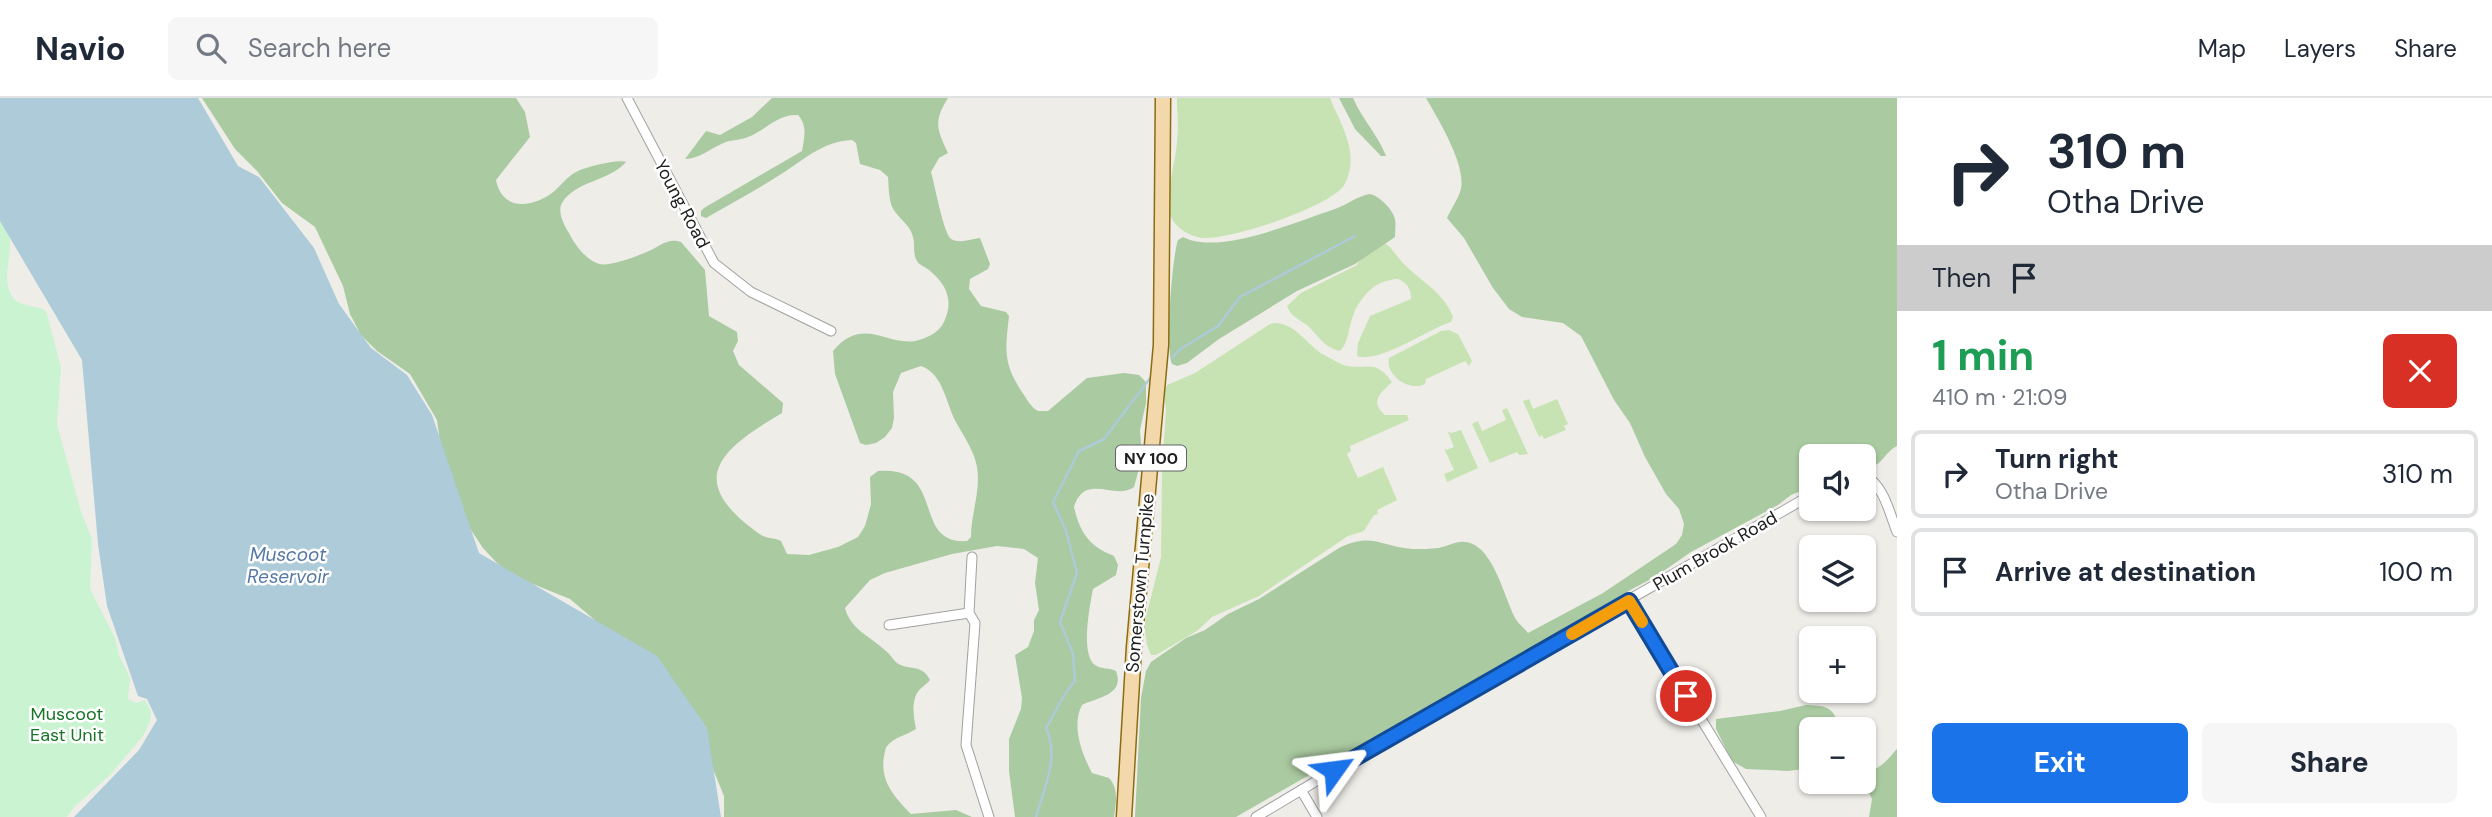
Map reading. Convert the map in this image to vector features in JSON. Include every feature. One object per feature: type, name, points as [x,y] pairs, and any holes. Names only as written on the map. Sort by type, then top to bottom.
[{"type":"main road","name":"Somerstown Turnpike","points":[[1124,817],[1132,671],[1161,345],[1163,98]]},
{"type":"street","name":"Young Road","points":[[627,98],[713,263],[751,292],[831,331]]},
{"type":"street","points":[[1876,483],[1897,532]]},
{"type":"street","name":"Plum Brook Road","points":[[1256,817],[1799,502]]},
{"type":"street","points":[[972,557],[970,613],[975,623],[966,745],[989,817]]},
{"type":"street","points":[[1629,601],[1761,817]]},
{"type":"street","points":[[889,625],[970,613]]},
{"type":"street","points":[[1301,790],[1317,817]]},
{"type":"green space","points":[[202,98],[516,98],[525,112],[530,137],[496,180],[504,197],[518,204],[544,198],[578,171],[610,162],[626,162],[568,196],[561,207],[563,222],[581,252],[599,264],[625,260],[676,241],[681,242],[705,270],[709,316],[737,332],[738,341],[733,351],[739,365],[783,403],[782,413],[741,440],[727,454],[719,468],[717,483],[723,498],[737,516],[761,535],[781,541],[787,554],[809,555],[838,547],[858,537],[865,526],[871,504],[870,477],[878,471],[900,472],[913,480],[922,492],[939,531],[950,539],[967,541],[971,537],[978,485],[976,462],[935,376],[921,366],[901,373],[893,392],[892,428],[876,443],[866,445],[860,443],[835,374],[833,351],[844,340],[866,334],[908,342],[924,338],[942,326],[948,310],[948,297],[935,275],[917,261],[911,231],[892,205],[888,177],[880,170],[860,164],[856,143],[852,140],[822,148],[706,218],[701,216],[704,208],[802,151],[803,123],[798,115],[784,117],[748,137],[726,142],[701,155],[685,159],[706,131],[720,135],[752,117],[772,98],[948,98],[940,113],[938,126],[948,153],[939,158],[931,172],[942,218],[951,239],[962,241],[980,238],[990,264],[988,269],[970,279],[969,289],[981,306],[1006,312],[1009,316],[1007,357],[1012,375],[1028,402],[1038,411],[1048,411],[1087,378],[1124,373],[1139,375],[1146,382],[1146,403],[1140,430],[1142,458],[1134,487],[1118,491],[1085,491],[1074,507],[1087,538],[1098,548],[1114,556],[1118,565],[1116,575],[1093,589],[1087,640],[1090,659],[1097,666],[1116,671],[1117,685],[1108,694],[1082,705],[1078,722],[1082,749],[1092,773],[1109,778],[1114,787],[1114,817],[1015,817],[1009,771],[1009,739],[1021,709],[1022,698],[1015,655],[1028,647],[1039,610],[1035,583],[1038,558],[1024,549],[997,546],[952,554],[885,573],[870,580],[845,608],[851,622],[897,663],[923,671],[930,680],[915,697],[916,729],[893,740],[886,748],[883,765],[890,788],[911,814],[956,810],[972,817],[724,817],[724,796],[710,762],[610,633],[570,599],[513,576],[483,548],[461,515],[441,449],[437,420],[410,374],[377,351],[361,335],[350,314],[343,286],[315,227],[282,203],[257,171],[235,149]]},
{"type":"green space","points":[[1177,98],[1330,98],[1350,150],[1350,168],[1345,184],[1316,205],[1255,228],[1217,237],[1203,238],[1188,234],[1175,224],[1169,206],[1178,136]]},
{"type":"green space","points":[[1339,98],[1353,98],[1386,156],[1381,156],[1355,129]]},
{"type":"green space","points":[[1426,98],[1897,98],[1897,446],[1876,464],[1876,444],[1799,444],[1799,492],[1691,552],[1655,577],[1537,648],[1236,817],[1135,817],[1141,698],[1146,671],[1151,662],[1186,638],[1259,599],[1339,548],[1368,540],[1412,549],[1439,548],[1462,542],[1475,545],[1491,563],[1517,621],[1528,633],[1603,593],[1676,544],[1682,535],[1684,524],[1679,509],[1666,494],[1645,457],[1630,423],[1614,400],[1581,336],[1563,323],[1522,317],[1509,309],[1493,288],[1464,238],[1447,218],[1462,182],[1451,144]]},
{"type":"green space","points":[[1370,194],[1381,200],[1391,211],[1395,219],[1395,237],[1355,264],[1297,291],[1219,339],[1187,363],[1177,366],[1172,364],[1169,341],[1170,303],[1178,240],[1183,237],[1198,242],[1216,242],[1258,235]]},
{"type":"green space","name":"Muscoot East Unit","points":[[0,214],[10,241],[8,286],[18,302],[46,311],[61,367],[57,424],[81,512],[92,539],[90,589],[115,638],[119,655],[130,678],[128,699],[136,703],[145,700],[151,712],[143,736],[110,775],[74,807],[67,817],[0,817]]},
{"type":"green space","points":[[1383,242],[1444,301],[1453,317],[1451,322],[1390,351],[1366,357],[1357,356],[1358,343],[1370,316],[1411,299],[1406,285],[1396,279],[1380,283],[1366,294],[1355,310],[1343,347],[1340,351],[1334,349],[1293,315],[1287,306],[1301,293],[1357,265],[1363,255]]},
{"type":"green space","points":[[1274,323],[1293,329],[1319,352],[1339,363],[1379,369],[1392,382],[1378,397],[1380,410],[1385,415],[1407,415],[1409,420],[1350,446],[1351,451],[1347,454],[1358,478],[1383,467],[1397,500],[1377,510],[1378,514],[1374,515],[1364,531],[1348,536],[1259,596],[1212,617],[1197,631],[1156,655],[1151,655],[1144,625],[1161,557],[1166,409],[1164,393],[1167,385],[1195,373]]},
{"type":"green space","points":[[1449,330],[1458,334],[1472,361],[1469,366],[1465,361],[1426,379],[1425,384],[1419,386],[1400,381],[1391,371],[1389,358],[1441,331]]},
{"type":"green space","points":[[1529,399],[1533,409],[1557,399],[1568,424],[1564,426],[1566,430],[1544,439],[1542,435],[1539,437],[1523,401]]},
{"type":"green space","points":[[1507,408],[1528,454],[1519,455],[1517,452],[1490,463],[1472,424],[1478,421],[1482,431],[1506,420],[1502,410]]},
{"type":"green space","points":[[1461,430],[1478,468],[1447,482],[1444,474],[1454,470],[1444,448],[1446,450],[1454,447],[1448,432]]},
{"type":"green space","points":[[1806,705],[1820,706],[1829,709],[1835,717],[1799,717],[1799,770],[1746,769],[1732,761],[1716,729],[1716,719]]},
{"type":"green space","points":[[1897,749],[1897,817],[1869,817],[1872,799],[1869,794],[1876,794],[1876,768]]},
{"type":"water","name":"Muscoot Reservoir","points":[[0,98],[198,98],[238,166],[259,177],[314,248],[339,304],[371,348],[407,375],[432,415],[479,553],[657,656],[707,728],[721,817],[74,817],[139,750],[157,720],[147,699],[138,696],[107,606],[98,544],[82,360],[0,221]]},
{"type":"waterway","points":[[1172,358],[1179,350],[1218,326],[1240,297],[1355,236]]},
{"type":"waterway","points":[[1036,817],[1051,761],[1050,739],[1046,728],[1075,681],[1073,654],[1060,622],[1077,573],[1066,531],[1053,502],[1079,451],[1104,439],[1151,377]]},
{"type":"slow traffic","points":[[1572,634],[1629,601],[1642,622]]},
{"type":"route","points":[[1334,770],[1629,601],[1686,696]]}]
